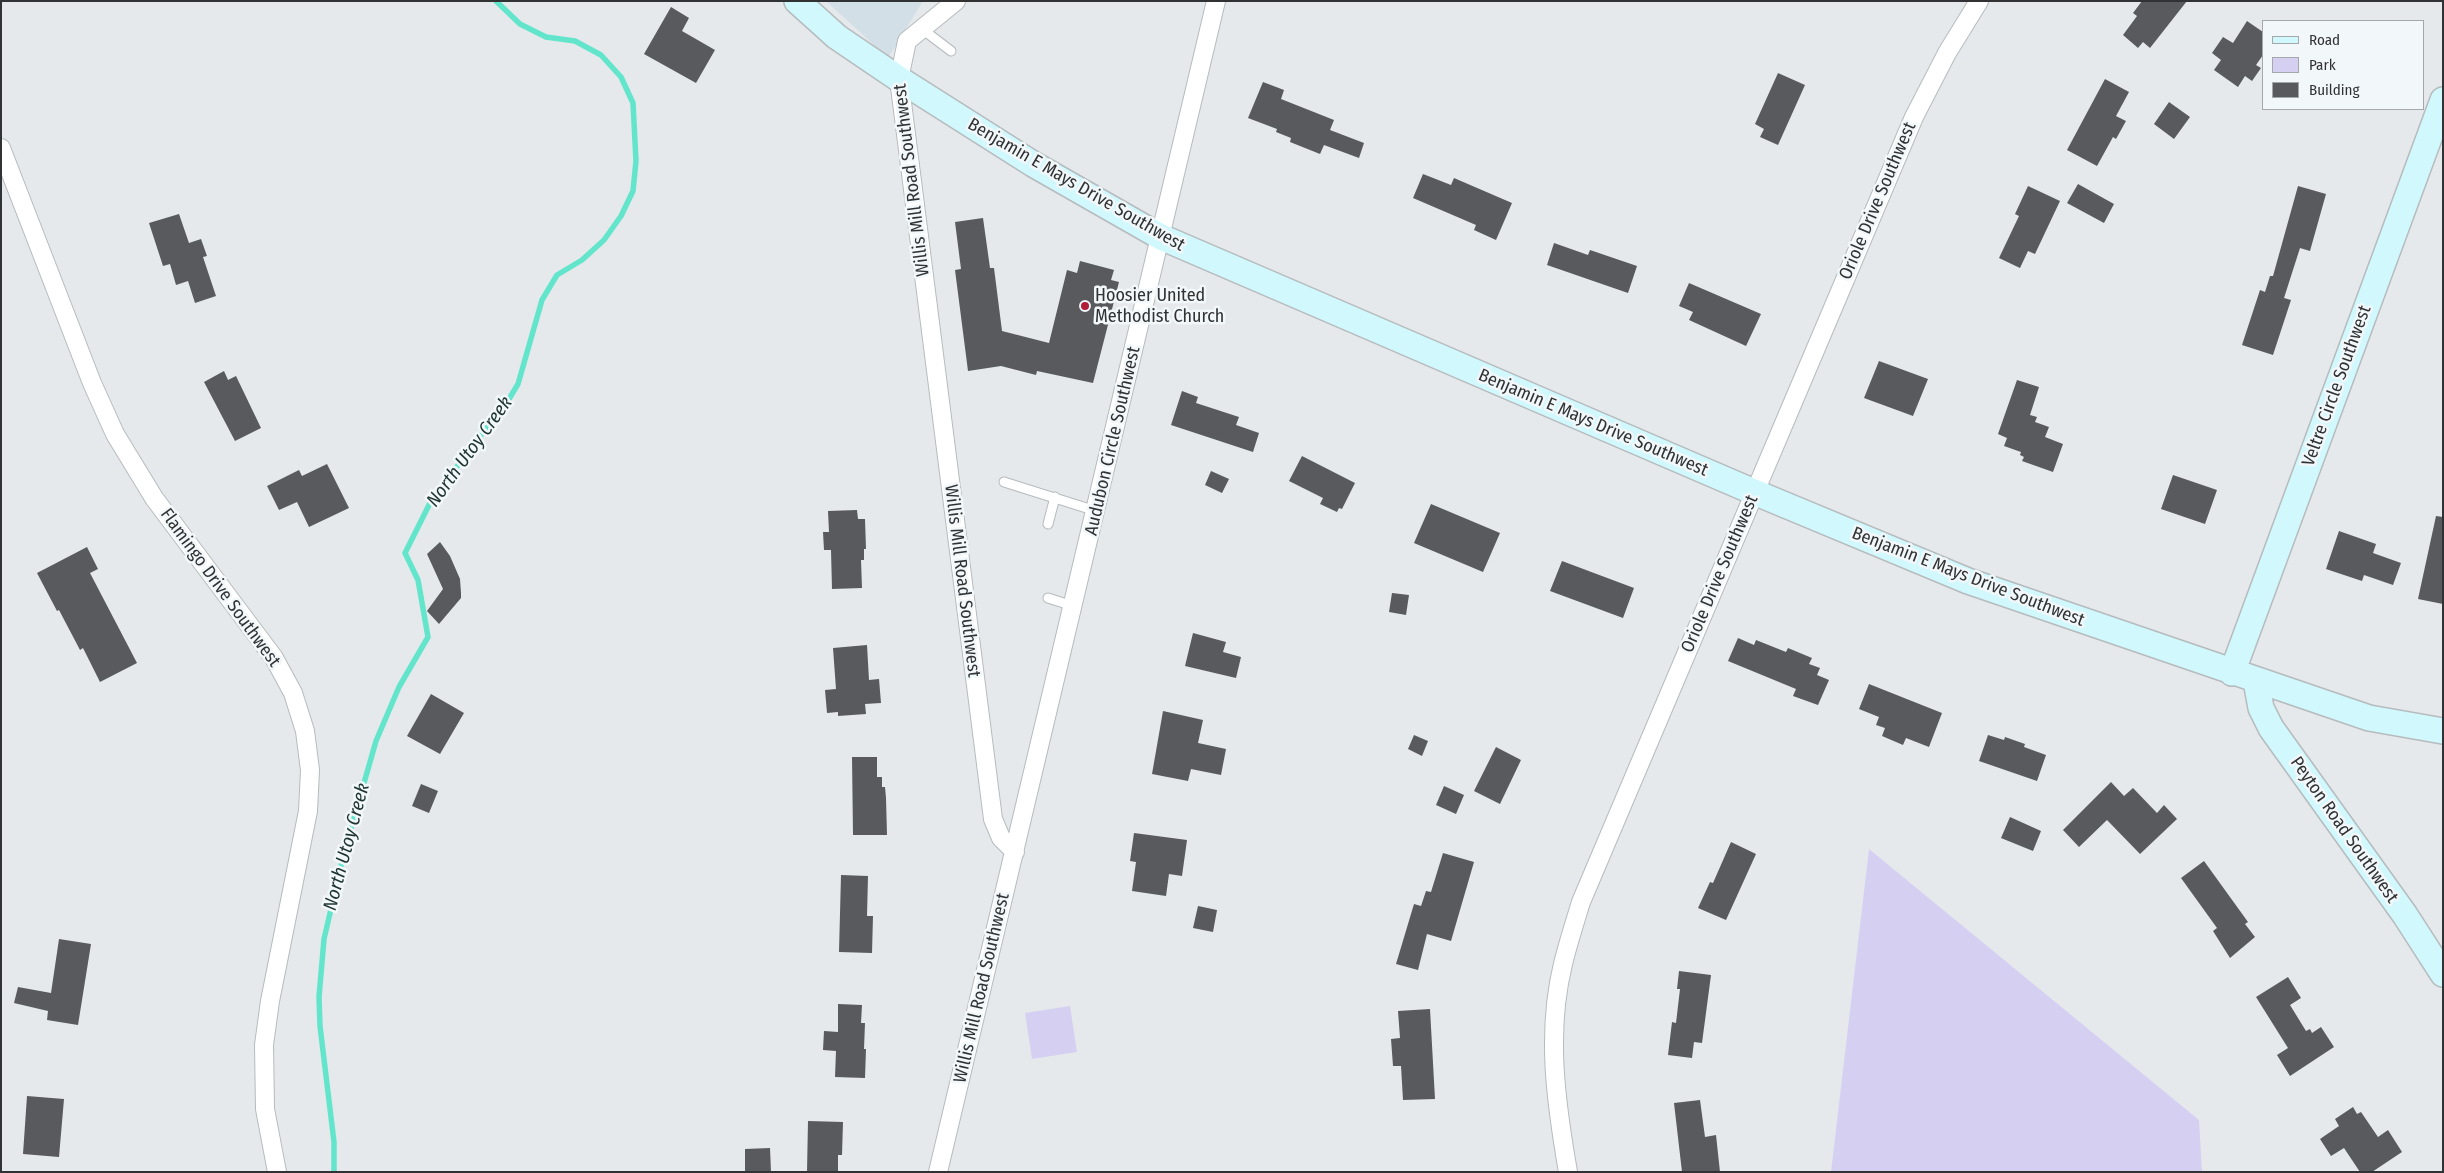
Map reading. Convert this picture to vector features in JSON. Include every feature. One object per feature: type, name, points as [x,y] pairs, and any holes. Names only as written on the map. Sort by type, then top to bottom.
[{"type":"street","name":"Benjamin E Mays Drive Southwest","points":[[797,1],[837,37],[899,80],[1032,164],[1161,237],[1754,492],[1968,581],[2232,673],[2369,718],[2443,730]]},
{"type":"street","name":"Willis Mill Road Southwest","points":[[938,1172],[1015,852],[1001,838],[993,819],[899,80],[907,42],[956,1]]},
{"type":"street","name":"Audubon Circle Southwest","points":[[1015,852],[1216,1]]},
{"type":"street","name":"Oriole Drive Southwest","points":[[1568,1172],[1559,1119],[1554,1067],[1554,1023],[1562,965],[1581,902],[1914,117],[1947,53],[1980,1]]},
{"type":"street","name":"Veltre Circle Southwest","points":[[2232,673],[2443,100]]},
{"type":"street","name":"Flamingo Drive Southwest","points":[[1,148],[92,383],[115,434],[154,498],[274,658],[293,693],[305,731],[310,770],[308,811],[270,1001],[264,1045],[265,1109],[277,1172]]},
{"type":"street","name":"Peyton Road Southwest","points":[[2256,681],[2261,708],[2272,728],[2405,915],[2443,974]]},
{"type":"lane","points":[[922,29],[952,51]]},
{"type":"lane","points":[[1004,482],[1096,510]]},
{"type":"lane","points":[[1048,524],[1055,497]]},
{"type":"lane","points":[[1048,598],[1073,606]]},
{"type":"shaded area","points":[[826,1],[923,1],[888,58]]},
{"type":"green space","points":[[1869,849],[2199,1120],[2202,1172],[1831,1172]]},
{"type":"green space","points":[[1070,1006],[1077,1052],[1032,1059],[1025,1013]]},
{"type":"building","points":[[2142,1],[2187,1],[2150,48],[2143,42],[2138,48],[2123,35],[2137,16],[2133,13]]},
{"type":"building","points":[[671,7],[689,18],[682,31],[715,50],[696,83],[644,54]]},
{"type":"building","points":[[2247,21],[2262,31],[2262,56],[2256,65],[2261,68],[2252,81],[2245,76],[2238,87],[2214,70],[2221,60],[2212,53],[2223,37],[2233,43]]},
{"type":"building","points":[[1778,73],[1805,85],[1778,145],[1760,137],[1764,129],[1755,124]]},
{"type":"building","points":[[2105,79],[2129,92],[2116,116],[2126,121],[2116,139],[2113,137],[2097,166],[2067,150]]},
{"type":"building","points":[[1263,82],[1284,90],[1281,99],[1334,120],[1330,130],[1364,143],[1359,158],[1324,145],[1320,154],[1290,142],[1291,138],[1276,132],[1277,129],[1248,118]]},
{"type":"building","points":[[2169,102],[2190,117],[2174,139],[2154,124]]},
{"type":"building","points":[[1423,174],[1451,185],[1454,178],[1512,203],[1496,240],[1474,230],[1476,225],[1413,198]]},
{"type":"building","points":[[2078,184],[2114,204],[2104,223],[2067,203]]},
{"type":"building","points":[[2028,186],[2060,201],[2035,254],[2028,251],[2020,268],[1999,258],[2019,216],[2015,214]]},
{"type":"building","points":[[2298,186],[2326,194],[2310,251],[2300,248],[2284,298],[2291,300],[2273,355],[2242,345],[2260,290],[2265,292],[2270,276],[2273,276]]},
{"type":"building","points":[[179,214],[189,243],[201,239],[207,256],[203,257],[216,296],[195,303],[188,281],[176,285],[170,264],[163,266],[149,223]]},
{"type":"building","name":"Hoosier United Methodist Church","points":[[983,218],[990,268],[994,268],[1002,331],[1049,343],[1067,270],[1077,273],[1080,261],[1114,270],[1111,280],[1119,282],[1093,383],[1037,371],[1036,375],[1001,366],[968,371],[955,270],[961,269],[955,222]]},
{"type":"building","points":[[1554,243],[1588,255],[1590,250],[1637,266],[1628,293],[1547,265]]},
{"type":"building","points":[[1689,283],[1761,314],[1746,346],[1689,320],[1693,312],[1679,306]]},
{"type":"building","points":[[1879,361],[1928,379],[1913,416],[1864,398]]},
{"type":"building","points":[[224,371],[228,380],[236,376],[261,428],[235,441],[204,382]]},
{"type":"building","points":[[2017,380],[2039,387],[2030,415],[2037,417],[2035,422],[2049,427],[2045,437],[2063,444],[2053,472],[2022,461],[2024,457],[2020,455],[2021,452],[2004,446],[2007,438],[1998,434]]},
{"type":"building","points":[[1182,391],[1198,397],[1196,403],[1239,417],[1236,425],[1259,433],[1253,452],[1171,425]]},
{"type":"building","points":[[1302,456],[1355,483],[1342,509],[1339,508],[1337,512],[1320,504],[1323,498],[1289,481]]},
{"type":"building","points":[[327,464],[349,508],[309,527],[297,502],[279,510],[267,486],[299,470],[302,476]]},
{"type":"building","points":[[1211,471],[1229,479],[1222,493],[1205,485]]},
{"type":"building","points":[[2173,475],[2217,490],[2205,524],[2161,509]]},
{"type":"building","points":[[1431,504],[1500,533],[1483,572],[1414,543]]},
{"type":"building","points":[[857,510],[858,519],[865,519],[866,549],[864,549],[864,560],[861,560],[862,588],[832,589],[831,550],[824,550],[823,532],[829,532],[828,511]]},
{"type":"building","points":[[2436,516],[2443,517],[2443,604],[2418,599]]},
{"type":"building","points":[[2339,531],[2376,544],[2373,553],[2401,563],[2393,585],[2364,575],[2362,581],[2326,569]]},
{"type":"building","points":[[440,542],[450,556],[460,579],[461,598],[439,624],[427,611],[443,589],[427,554]]},
{"type":"building","points":[[87,547],[98,569],[90,573],[137,663],[100,682],[83,648],[80,650],[37,573]]},
{"type":"building","points":[[1562,561],[1634,588],[1623,618],[1550,591]]},
{"type":"building","points":[[1392,593],[1409,595],[1406,615],[1389,612]]},
{"type":"building","points":[[1193,633],[1226,642],[1223,652],[1241,657],[1236,678],[1185,666]]},
{"type":"building","points":[[1738,638],[1754,645],[1756,640],[1786,652],[1788,648],[1812,658],[1809,664],[1820,668],[1817,675],[1829,680],[1818,705],[1793,696],[1796,689],[1728,661]]},
{"type":"building","points":[[867,645],[869,680],[879,679],[881,703],[865,704],[866,714],[838,716],[838,712],[827,713],[825,690],[836,689],[833,648]]},
{"type":"building","points":[[1869,684],[1942,713],[1929,747],[1906,738],[1903,745],[1882,736],[1885,728],[1876,725],[1879,717],[1859,709]]},
{"type":"building","points":[[431,694],[464,713],[440,754],[407,736]]},
{"type":"building","points":[[1163,711],[1203,720],[1198,743],[1226,749],[1221,775],[1191,769],[1188,781],[1152,774]]},
{"type":"building","points":[[1414,735],[1428,741],[1422,756],[1408,749]]},
{"type":"building","points":[[1988,735],[2004,740],[2005,737],[2025,744],[2024,747],[2046,755],[2037,781],[1979,761]]},
{"type":"building","points":[[1496,747],[1521,760],[1500,804],[1474,791]]},
{"type":"building","points":[[852,757],[877,757],[877,777],[882,777],[882,787],[885,787],[887,835],[853,835]]},
{"type":"building","points":[[2111,782],[2124,796],[2133,788],[2157,813],[2164,805],[2177,819],[2140,854],[2107,820],[2079,847],[2063,830]]},
{"type":"building","points":[[421,784],[438,791],[429,813],[412,806]]},
{"type":"building","points":[[1444,786],[1464,795],[1456,814],[1436,805]]},
{"type":"building","points":[[2010,817],[2041,831],[2033,851],[2001,838]]},
{"type":"building","points":[[1134,833],[1187,840],[1182,876],[1169,874],[1166,896],[1132,891],[1136,862],[1130,861]]},
{"type":"building","points":[[1731,842],[1756,854],[1726,920],[1698,908],[1710,882],[1713,883]]},
{"type":"building","points":[[1443,853],[1474,862],[1451,941],[1427,934],[1418,970],[1396,964],[1414,904],[1421,906],[1426,891],[1431,892]]},
{"type":"building","points":[[2204,861],[2248,922],[2245,924],[2255,937],[2230,958],[2213,931],[2217,928],[2181,878]]},
{"type":"building","points":[[841,875],[868,876],[867,916],[873,916],[872,953],[839,952]]},
{"type":"building","points":[[1198,906],[1217,910],[1213,932],[1193,928]]},
{"type":"building","points":[[59,939],[91,944],[78,1025],[47,1020],[48,1011],[14,1003],[18,987],[51,993]]},
{"type":"building","points":[[1679,971],[1711,975],[1702,1043],[1694,1042],[1692,1058],[1668,1055],[1672,1022],[1676,1023],[1680,989],[1677,989]]},
{"type":"building","points":[[2288,977],[2301,998],[2290,1005],[2306,1031],[2310,1029],[2312,1033],[2321,1027],[2334,1047],[2290,1076],[2277,1055],[2288,1048],[2256,997]]},
{"type":"building","points":[[838,1004],[862,1005],[861,1023],[865,1023],[865,1078],[835,1077],[836,1051],[823,1050],[824,1031],[838,1032]]},
{"type":"building","points":[[1430,1009],[1435,1099],[1403,1100],[1401,1066],[1393,1066],[1391,1039],[1400,1038],[1398,1011]]},
{"type":"building","points":[[27,1096],[64,1099],[59,1157],[23,1154]]},
{"type":"building","points":[[1700,1100],[1705,1137],[1716,1135],[1720,1172],[1682,1172],[1674,1103]]},
{"type":"building","points":[[2353,1107],[2357,1114],[2361,1112],[2378,1137],[2388,1130],[2402,1152],[2372,1172],[2360,1172],[2344,1148],[2331,1156],[2320,1139],[2339,1126],[2335,1119]]},
{"type":"building","points":[[808,1121],[843,1122],[842,1155],[838,1155],[838,1172],[807,1172]]},
{"type":"building","points":[[770,1148],[771,1172],[745,1172],[745,1149]]},
{"type":"waterway","name":"North Utoy Creek","points":[[334,1172],[334,1142],[320,1026],[319,997],[324,939],[344,853],[376,741],[399,687],[428,637],[418,580],[405,553],[431,501],[503,409],[518,384],[542,300],[557,275],[582,260],[604,240],[621,216],[633,191],[636,161],[633,103],[621,77],[601,55],[575,41],[546,37],[520,24],[496,1]]},
{"type":"place","name":"Hoosier United Methodist Church","points":[[1085,306]]}]
